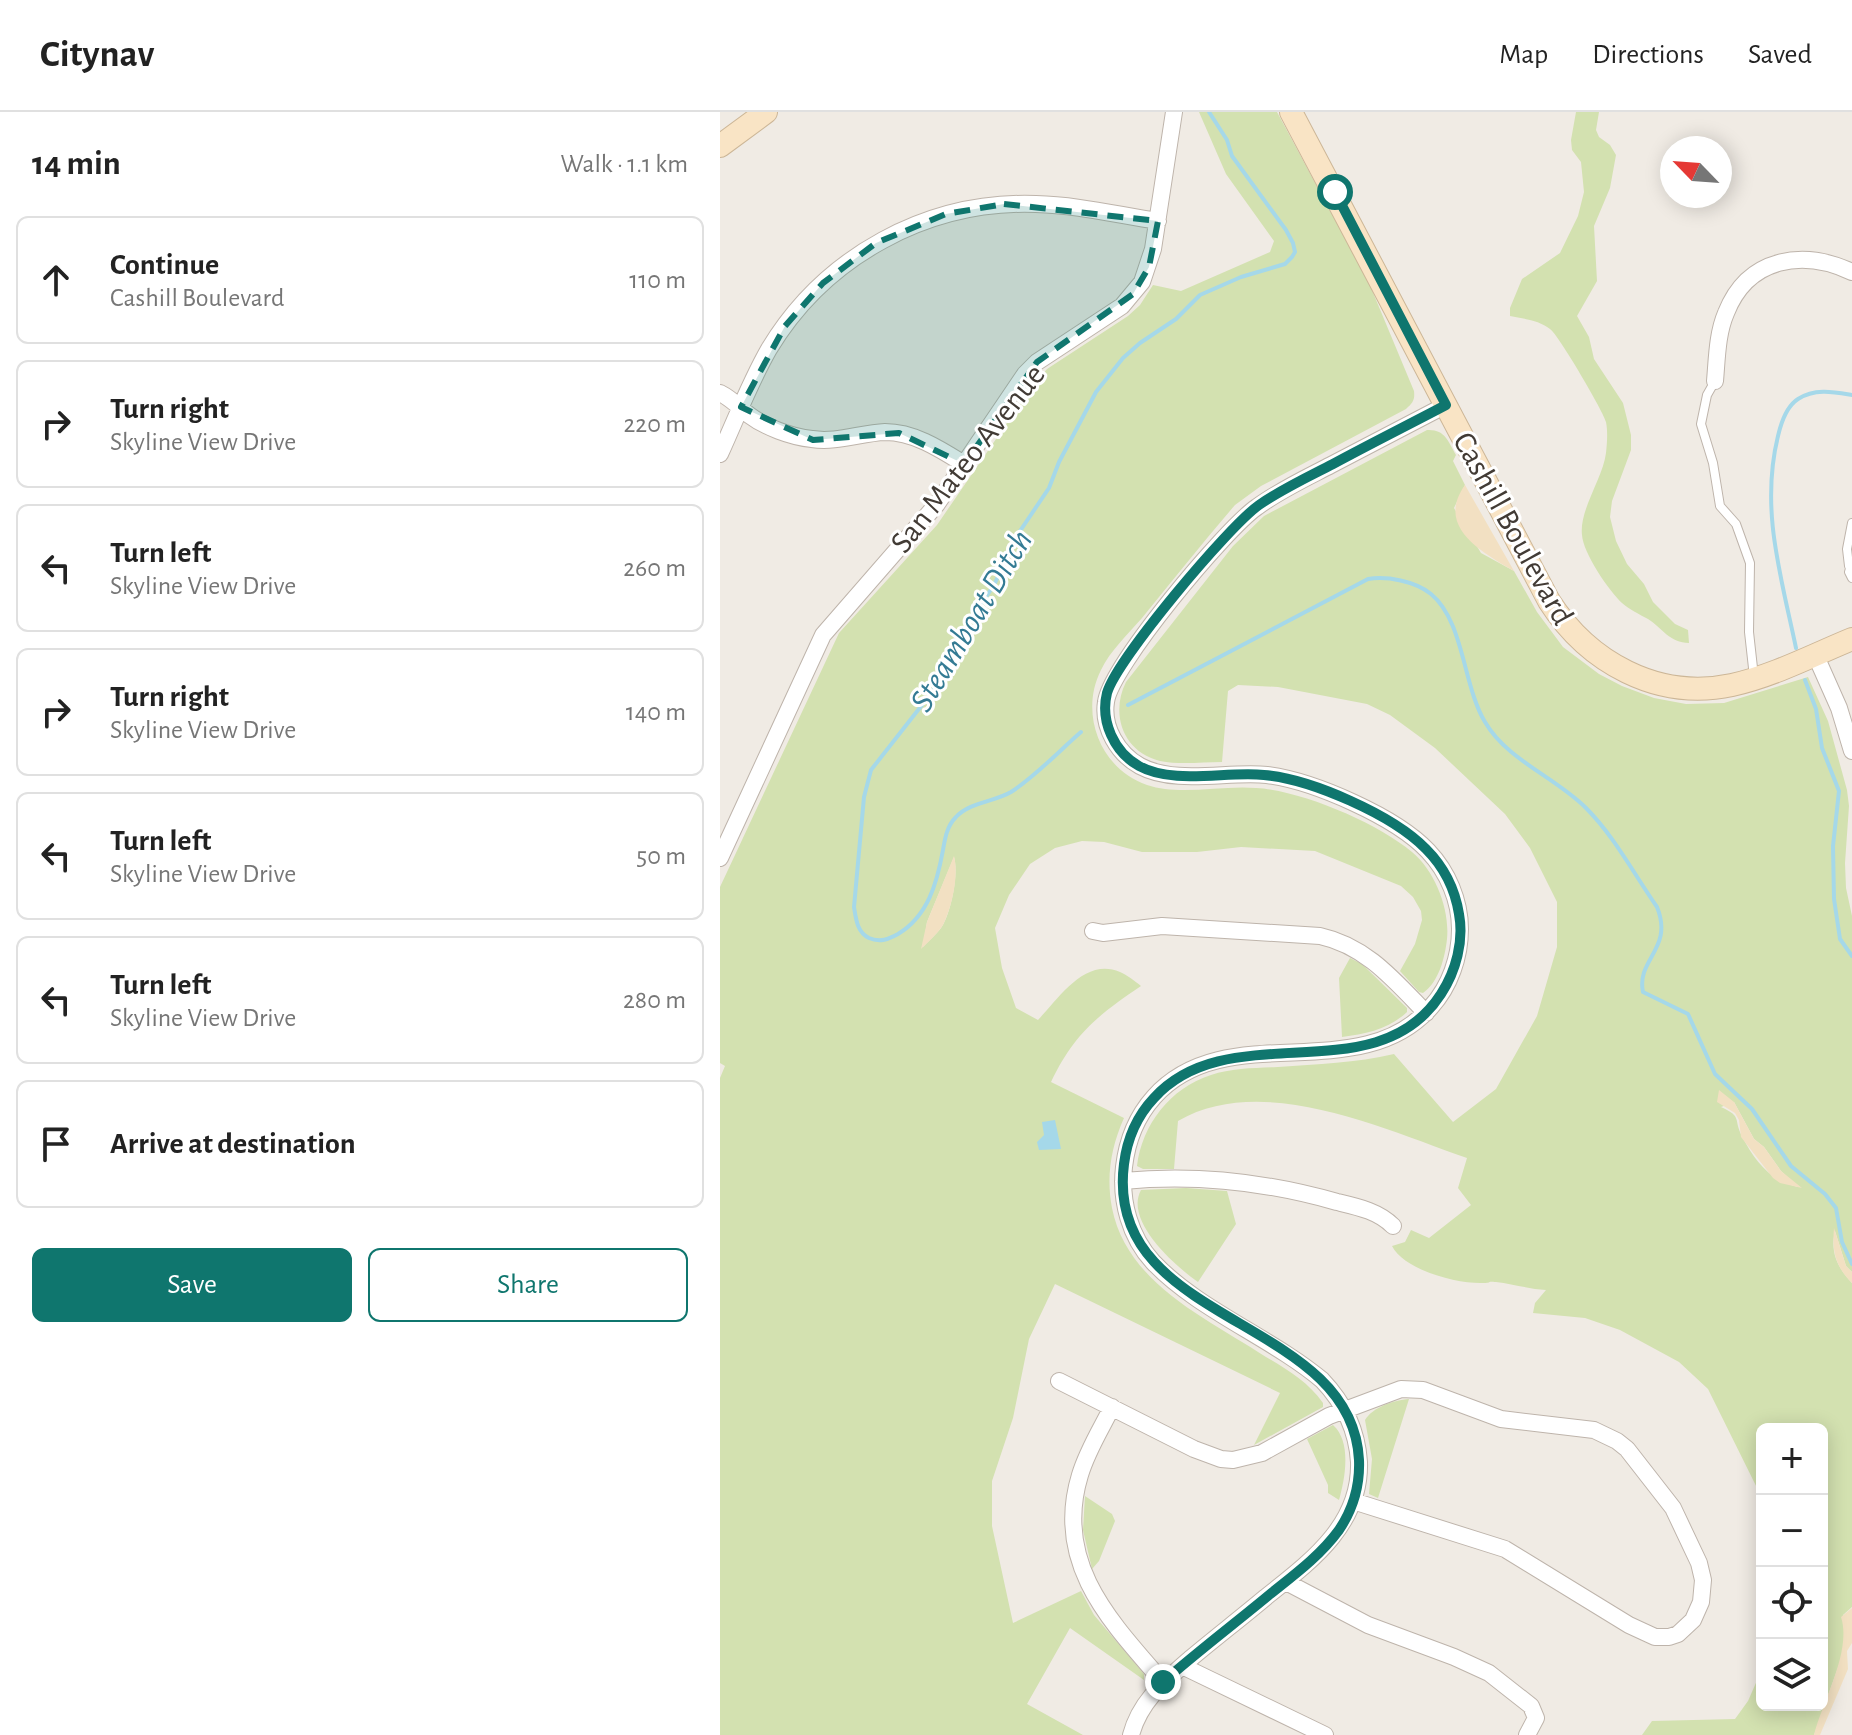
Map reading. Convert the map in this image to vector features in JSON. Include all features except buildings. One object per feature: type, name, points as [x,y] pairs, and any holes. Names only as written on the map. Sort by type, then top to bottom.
[{"type":"street","points":[[720,146],[766,112]]},
{"type":"street","name":"San Mateo Avenue","points":[[720,858],[823,635],[929,515],[1015,387],[1037,362],[1115,311],[1133,294],[1149,267],[1174,112]]},
{"type":"street","name":"Cashill Boulevard","points":[[1291,112],[1549,601],[1567,627],[1594,653],[1630,674],[1668,686],[1708,688],[1754,678],[1852,639]]},
{"type":"street","points":[[720,454],[769,350],[802,303],[847,263],[876,243],[946,214],[1004,204],[1038,204],[1158,221]]},
{"type":"street","points":[[1715,381],[1720,330],[1726,311],[1747,282],[1780,262],[1801,258],[1823,261],[1852,272]]},
{"type":"street","points":[[720,393],[759,421],[797,436],[827,440],[884,432],[899,433],[933,445],[964,464]]},
{"type":"street","points":[[1131,1735],[1140,1711],[1163,1682],[1286,1582],[1329,1542],[1345,1521],[1358,1483],[1358,1453],[1352,1426],[1331,1389],[1312,1372],[1174,1282],[1143,1250],[1130,1223],[1123,1181],[1127,1149],[1138,1120],[1158,1093],[1197,1066],[1230,1058],[1372,1045],[1399,1033],[1426,1013],[1444,990],[1457,959],[1460,925],[1454,892],[1429,852],[1392,824],[1344,799],[1292,780],[1265,775],[1171,775],[1136,764],[1118,747],[1111,735],[1105,709],[1109,688],[1122,663],[1243,517],[1279,492],[1446,405]]},
{"type":"street","points":[[1815,654],[1839,708],[1852,751]]},
{"type":"street","points":[[1093,931],[1103,933],[1179,926],[1337,939],[1376,962],[1426,1013]]},
{"type":"street","points":[[1123,1181],[1196,1178],[1256,1184],[1368,1210],[1393,1226]]},
{"type":"street","points":[[1059,1381],[1210,1456],[1233,1460],[1262,1453],[1344,1409],[1388,1392],[1413,1388],[1501,1419],[1580,1427],[1617,1441],[1634,1457],[1673,1508],[1692,1544],[1703,1580],[1701,1602],[1686,1627],[1669,1637],[1650,1635],[1505,1549],[1353,1501]]},
{"type":"street","points":[[1112,1407],[1085,1460],[1076,1490],[1074,1530],[1077,1550],[1094,1597],[1163,1682]]},
{"type":"street","points":[[1286,1582],[1377,1630],[1481,1669],[1531,1706],[1536,1718],[1527,1735]]},
{"type":"street","points":[[1182,1666],[1325,1735]]},
{"type":"lane","points":[[1715,381],[1707,395],[1701,424],[1713,463],[1720,506],[1736,524],[1750,563],[1749,632],[1754,678]]},
{"type":"lane","points":[[1852,523],[1847,549],[1852,578]]},
{"type":"highlighted area","points":[[1004,204],[1158,221],[1149,267],[1133,294],[1037,362],[964,464],[899,433],[813,440],[741,407],[785,326],[823,283],[876,243],[946,214]]},
{"type":"green space","points":[[1199,112],[1277,112],[1369,283],[1414,391],[1414,399],[1406,409],[1261,486],[1235,505],[1109,656],[1095,687],[1093,721],[1106,753],[1131,777],[1147,785],[1173,790],[1243,787],[1274,790],[1338,810],[1397,841],[1428,869],[1439,891],[1447,927],[1443,961],[1429,988],[1423,993],[1419,992],[1400,971],[1415,944],[1422,920],[1413,897],[1401,886],[1315,851],[1241,847],[1197,852],[1142,852],[1104,842],[1082,841],[1055,848],[1030,864],[1009,895],[995,928],[1002,968],[1016,1008],[1038,1020],[1074,982],[1095,970],[1120,972],[1141,986],[1088,1027],[1051,1082],[1124,1118],[1111,1162],[1110,1196],[1121,1235],[1134,1258],[1173,1297],[1297,1377],[1311,1389],[1323,1407],[1254,1445],[1280,1393],[1055,1284],[1029,1339],[1013,1418],[992,1481],[992,1526],[1013,1623],[1081,1591],[1094,1615],[1144,1674],[1144,1680],[1070,1628],[1027,1704],[1083,1735],[720,1735],[720,1078],[725,1066],[720,1063],[720,887],[839,633],[937,525],[1033,385],[1047,369],[1128,316],[1140,305],[1153,285],[1181,291],[1270,252],[1274,241],[1226,174]],"holes":[[[954,857],[955,883],[948,913],[941,928],[923,947],[927,922]]]},
{"type":"green space","points":[[1576,112],[1599,112],[1596,130],[1616,155],[1610,188],[1594,226],[1597,281],[1577,316],[1589,337],[1594,359],[1623,403],[1631,435],[1631,450],[1612,501],[1610,517],[1616,541],[1627,564],[1644,584],[1653,602],[1675,624],[1688,630],[1689,643],[1671,638],[1622,603],[1592,561],[1583,543],[1582,525],[1604,463],[1606,422],[1581,374],[1555,334],[1531,320],[1510,316],[1510,308],[1522,279],[1560,253],[1578,216],[1584,192],[1581,162],[1572,150],[1571,140]]},
{"type":"green space","points":[[1427,430],[1433,430],[1445,437],[1456,455],[1453,461],[1465,485],[1454,508],[1481,553],[1514,571],[1537,612],[1563,647],[1599,674],[1654,698],[1686,704],[1724,703],[1808,677],[1828,721],[1847,790],[1849,806],[1845,863],[1852,916],[1852,1272],[1846,1266],[1835,1231],[1833,1246],[1842,1271],[1852,1283],[1852,1607],[1843,1615],[1846,1645],[1828,1696],[1828,1423],[1756,1423],[1756,1486],[1708,1389],[1679,1362],[1620,1330],[1585,1318],[1533,1313],[1535,1303],[1546,1290],[1496,1282],[1460,1281],[1419,1269],[1398,1255],[1392,1246],[1405,1242],[1411,1230],[1429,1238],[1471,1205],[1458,1188],[1467,1158],[1323,1110],[1247,1102],[1211,1107],[1178,1121],[1174,1169],[1143,1169],[1137,1166],[1145,1136],[1160,1110],[1171,1099],[1196,1081],[1235,1070],[1336,1063],[1394,1054],[1453,1122],[1496,1089],[1537,1016],[1557,947],[1557,902],[1530,848],[1505,814],[1435,748],[1390,715],[1367,704],[1278,687],[1238,685],[1228,691],[1222,762],[1160,761],[1147,756],[1129,740],[1123,730],[1119,707],[1126,682],[1233,546],[1264,516]],"holes":[[[1734,1102],[1754,1139],[1764,1147],[1781,1171],[1798,1187],[1779,1180],[1764,1169],[1747,1145],[1735,1116],[1721,1107]]]},
{"type":"green space","points":[[1350,958],[1362,964],[1407,1008],[1407,1012],[1377,1030],[1342,1037],[1339,978]]},
{"type":"green space","points":[[1186,1188],[1227,1191],[1236,1224],[1198,1282],[1154,1242],[1140,1215],[1138,1202],[1141,1190]]},
{"type":"green space","points":[[1409,1399],[1378,1498],[1369,1494],[1372,1459],[1365,1420],[1384,1405]]},
{"type":"green space","points":[[1333,1425],[1339,1432],[1345,1451],[1345,1472],[1339,1500],[1328,1493],[1328,1485],[1307,1439]]},
{"type":"green space","points":[[1085,1496],[1112,1514],[1115,1521],[1099,1561],[1092,1569],[1083,1530]]},
{"type":"green space","points":[[1756,1683],[1756,1711],[1823,1711],[1814,1735],[1642,1735],[1652,1721],[1735,1719]]},
{"type":"sand","points":[[1465,485],[1514,571],[1477,547],[1459,526],[1457,500]]},
{"type":"sand","points":[[954,856],[955,882],[946,917],[943,925],[921,949],[927,922]]},
{"type":"sand","points":[[1719,1090],[1734,1102],[1754,1139],[1764,1147],[1781,1171],[1802,1188],[1780,1183],[1773,1178],[1741,1137],[1735,1113],[1717,1102]]},
{"type":"sand","points":[[1834,1228],[1846,1266],[1852,1272],[1852,1283],[1836,1258]]},
{"type":"sand","points":[[1852,1608],[1848,1669],[1820,1735],[1814,1735],[1822,1711],[1828,1711],[1828,1695],[1840,1660],[1843,1645],[1841,1617]]},
{"type":"water","points":[[1055,1120],[1061,1149],[1039,1150],[1037,1142],[1044,1135],[1042,1122]]},
{"type":"waterway","name":"Steamboat Ditch","points":[[1081,732],[1011,792],[968,808],[956,817],[947,832],[930,898],[908,927],[895,936],[881,940],[869,938],[862,932],[854,907],[864,797],[871,770],[933,691],[956,641],[994,585],[1018,534],[1049,488],[1059,462],[1096,392],[1123,358],[1176,319],[1200,295],[1241,277],[1285,264],[1295,252],[1286,230],[1232,156],[1227,140],[1209,112]]},
{"type":"waterway","name":"Steamboat Ditch","points":[[1796,648],[1779,569],[1772,516],[1773,463],[1778,436],[1788,410],[1798,399],[1818,392],[1852,395]]},
{"type":"waterway","name":"Steamboat Ditch","points":[[1128,705],[1368,579],[1401,580],[1431,594],[1450,620],[1478,707],[1494,735],[1518,758],[1586,808],[1615,843],[1657,907],[1661,933],[1645,971],[1643,992],[1688,1014],[1715,1074],[1752,1109],[1791,1166],[1825,1194],[1836,1208],[1842,1242],[1852,1264]]},
{"type":"waterway","name":"Steamboat Ditch","points":[[1805,680],[1816,709],[1822,748],[1839,791],[1833,846],[1834,899],[1840,939],[1852,956]]},
{"type":"route","points":[[1163,1682],[1321,1551],[1345,1521],[1356,1495],[1359,1468],[1352,1426],[1331,1389],[1302,1364],[1174,1282],[1143,1250],[1130,1223],[1124,1197],[1124,1165],[1131,1136],[1138,1120],[1158,1093],[1197,1066],[1242,1056],[1357,1048],[1399,1033],[1426,1013],[1444,990],[1457,959],[1459,943],[1458,909],[1447,877],[1429,852],[1405,831],[1344,799],[1292,780],[1249,774],[1160,774],[1126,756],[1111,735],[1107,723],[1106,699],[1122,663],[1243,517],[1279,492],[1446,405],[1335,192]]}]
